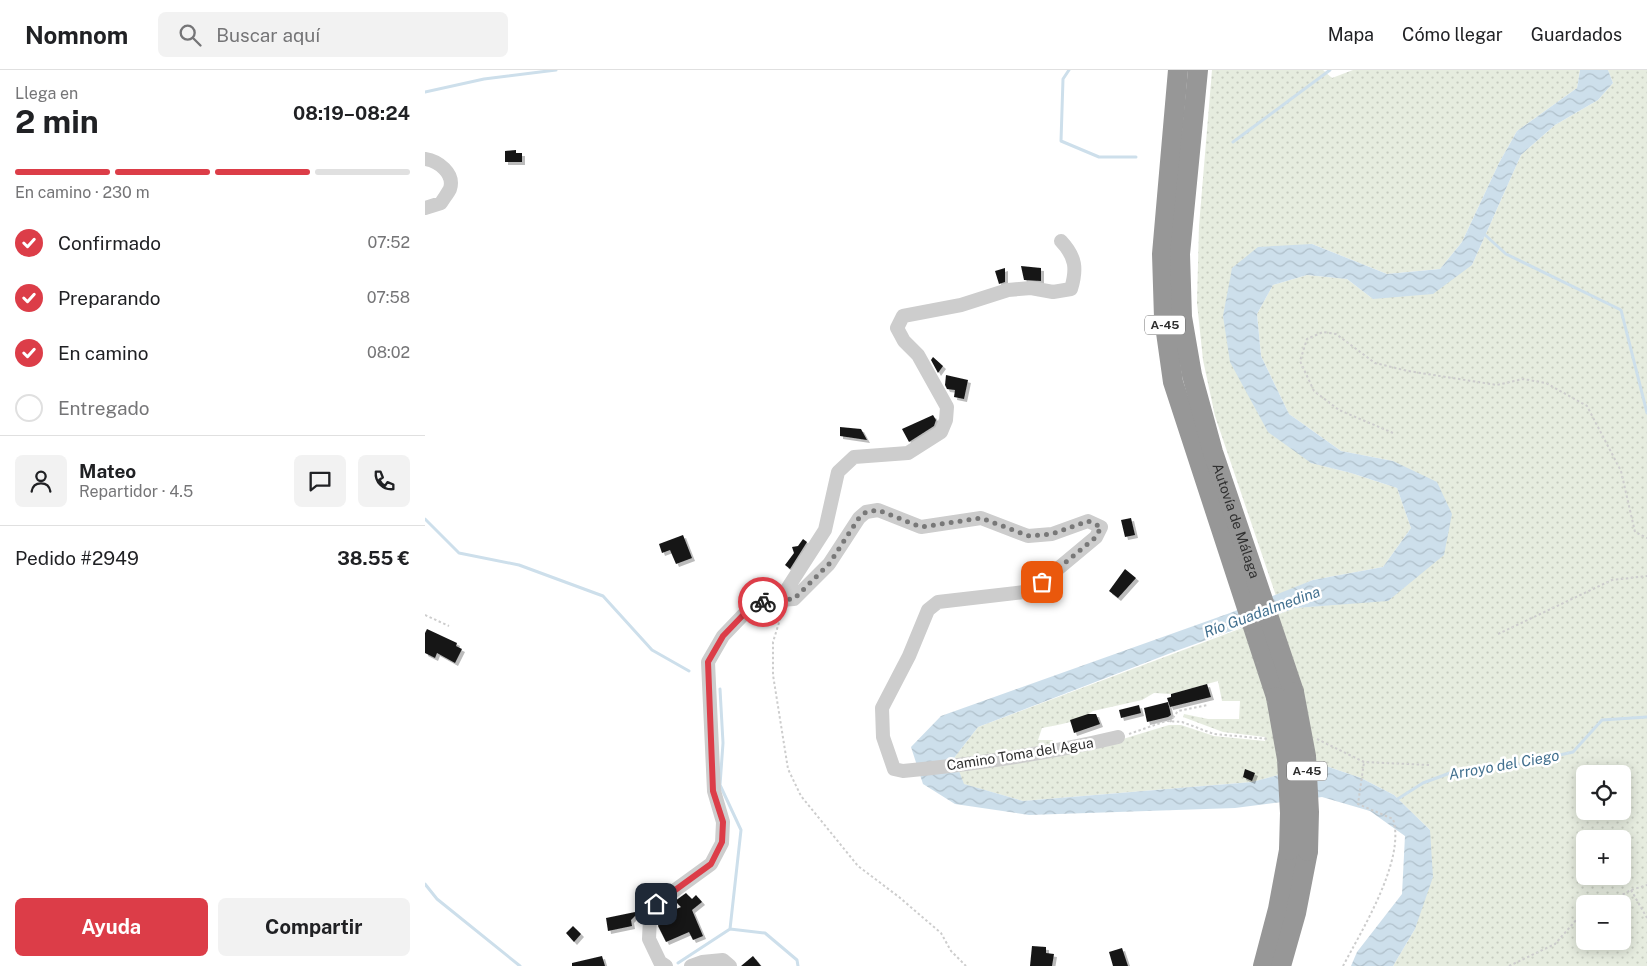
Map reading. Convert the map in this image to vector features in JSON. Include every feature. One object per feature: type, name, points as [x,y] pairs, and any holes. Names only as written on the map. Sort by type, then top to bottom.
[{"type":"highway","name":"Autovía de Málaga","points":[[1178,70],[1162,254],[1164,318],[1173,382],[1243,568],[1306,756],[1309,812],[1278,909],[1263,966]]},
{"type":"highway","name":"Autovía de Málaga","points":[[1198,70],[1180,254],[1182,317],[1192,375],[1243,568]]},
{"type":"highway","name":"Autovía de Málaga","points":[[1281,966],[1296,913],[1298,850]]},
{"type":"street","points":[[425,159],[434,160],[448,173],[450,187],[441,203],[425,208]]},
{"type":"street","points":[[666,966],[660,962],[649,939],[650,918],[656,904],[711,864],[722,842],[723,822],[713,791],[708,662],[723,636],[746,612],[767,600],[779,600],[825,530],[838,472],[854,458],[908,453],[941,432],[946,420],[947,407],[919,355],[904,341],[897,328],[903,316],[961,305],[1008,290],[1031,288],[1053,292],[1071,289],[1075,275],[1074,258],[1061,241]]},
{"type":"street","name":"Camino Toma del Agua","points":[[779,600],[794,599],[829,564],[859,518],[866,512],[878,510],[921,527],[981,518],[1029,536],[1052,534],[1088,521],[1101,527],[1096,537],[1042,582],[1024,592],[937,602],[928,610],[909,656],[882,708],[883,737],[894,769],[903,771],[985,763],[1054,752],[1119,738]]},
{"type":"street","points":[[691,966],[702,962],[723,960],[730,966]]},
{"type":"path","points":[[1393,433],[1339,410],[1314,391],[1300,360],[1307,339],[1323,332],[1335,334],[1375,363],[1408,372],[1497,385],[1523,379],[1546,383],[1587,406],[1621,471],[1635,532],[1647,538]]},
{"type":"path","points":[[1498,634],[1612,580],[1647,576]]},
{"type":"path","points":[[779,600],[783,608],[773,642],[773,674],[789,769],[801,796],[858,866],[899,896],[941,933],[951,951],[966,966]]},
{"type":"path","points":[[425,614],[449,626]]},
{"type":"path","points":[[1119,738],[1170,722],[1178,711],[1208,705]]},
{"type":"path","points":[[1343,966],[1385,885],[1396,830],[1393,819],[1358,804],[1364,762],[1429,765]]},
{"type":"path","points":[[1622,895],[1647,885]]},
{"type":"path","points":[[1631,890],[1647,918]]},
{"type":"path","points":[[1509,966],[1555,944],[1576,921]]},
{"type":"shaded area","points":[[1212,70],[1323,70],[1332,78],[1353,70],[1580,70],[1577,88],[1517,131],[1499,163],[1462,242],[1440,269],[1387,274],[1312,244],[1223,316],[1311,463],[1351,473],[1397,488],[1411,528],[1383,567],[1313,580],[1276,596],[1215,416],[1203,360],[1197,303],[1199,226]]},
{"type":"shaded area","points":[[1608,70],[1647,70],[1647,966],[1393,966],[1415,929],[1430,830],[1394,795],[1361,778],[1320,764],[1252,782],[1023,801],[963,784],[958,770],[1113,742],[1169,725],[1181,725],[1214,736],[1265,741],[1265,737],[1223,732],[1183,717],[1184,714],[1208,719],[1239,719],[1240,701],[1222,701],[1218,681],[1171,694],[1154,693],[1142,700],[1093,711],[1076,720],[1042,728],[1038,740],[1053,740],[1053,748],[955,762],[954,758],[978,727],[1295,608],[1338,604],[1444,555],[1393,461],[1341,451],[1289,414],[1261,356],[1257,314],[1273,285],[1307,275],[1347,279],[1373,299],[1472,265],[1521,155],[1555,125],[1598,100],[1613,83]]},
{"type":"water","name":"Río Guadalmedina","points":[[1580,70],[1608,70],[1613,83],[1598,100],[1555,125],[1521,155],[1472,265],[1433,294],[1373,299],[1347,279],[1307,275],[1273,285],[1257,314],[1261,356],[1289,414],[1341,451],[1393,461],[1437,482],[1452,514],[1444,555],[1388,601],[1295,608],[1176,651],[978,727],[954,758],[964,784],[1023,801],[1252,782],[1320,764],[1361,778],[1394,795],[1430,830],[1433,877],[1415,929],[1393,966],[1351,966],[1357,952],[1402,894],[1405,836],[1370,811],[1322,797],[1235,808],[1029,815],[955,804],[923,784],[911,747],[941,716],[1230,613],[1313,580],[1383,567],[1411,528],[1397,488],[1351,473],[1311,463],[1268,432],[1230,362],[1223,316],[1232,268],[1258,247],[1312,244],[1387,274],[1440,269],[1462,242],[1499,163],[1517,131],[1577,88]]},
{"type":"building","points":[[516,150],[516,153],[522,153],[522,162],[505,162],[505,151]]},
{"type":"building","points":[[1021,266],[1041,268],[1041,281],[1024,280]]},
{"type":"building","points":[[1005,268],[1005,282],[999,284],[995,271]]},
{"type":"building","points":[[933,357],[943,366],[938,373],[931,360]]},
{"type":"building","points":[[946,375],[968,380],[964,399],[954,397],[955,390],[947,389],[945,385]]},
{"type":"building","points":[[933,415],[936,420],[934,426],[909,442],[902,429]]},
{"type":"building","points":[[840,427],[861,429],[867,440],[840,436]]},
{"type":"building","points":[[1131,518],[1135,535],[1125,537],[1121,520]]},
{"type":"building","points":[[683,535],[692,558],[676,564],[670,550],[662,553],[659,544]]},
{"type":"building","points":[[803,539],[807,542],[790,569],[785,565],[794,553],[792,547],[798,546]]},
{"type":"building","points":[[1125,569],[1136,578],[1118,598],[1109,591]]},
{"type":"building","points":[[427,629],[457,643],[456,646],[462,649],[455,663],[437,653],[435,658],[425,653],[425,633]]},
{"type":"building","points":[[1207,684],[1211,697],[1170,707],[1167,698],[1171,697],[1171,694]]},
{"type":"building","points":[[1168,702],[1171,715],[1147,722],[1144,708]]},
{"type":"building","points":[[1139,705],[1141,713],[1121,718],[1119,710]]},
{"type":"building","points":[[1088,714],[1096,714],[1100,724],[1074,733],[1070,720]]},
{"type":"building","points":[[1245,769],[1255,773],[1252,781],[1243,777]]},
{"type":"building","points":[[686,893],[692,899],[696,895],[702,902],[692,910],[703,936],[693,940],[689,932],[666,942],[658,926],[659,922],[663,920],[661,915],[681,907],[675,901]]},
{"type":"building","points":[[640,911],[631,920],[632,926],[608,931],[606,918]]},
{"type":"building","points":[[573,926],[581,934],[574,942],[566,933]]},
{"type":"building","points":[[1032,946],[1046,947],[1046,953],[1054,954],[1052,966],[1030,966]]},
{"type":"building","points":[[1122,948],[1128,966],[1113,966],[1109,952]]},
{"type":"building","points":[[602,956],[605,966],[572,966],[572,963]]},
{"type":"building","points":[[753,956],[761,966],[741,966]]},
{"type":"waterway","points":[[425,92],[484,79],[556,70]]},
{"type":"waterway","points":[[1069,70],[1063,79],[1061,141],[1099,157],[1136,157]]},
{"type":"waterway","points":[[1233,142],[1330,70]]},
{"type":"waterway","points":[[1484,234],[1506,254],[1621,310],[1647,413]]},
{"type":"waterway","points":[[425,519],[459,553],[519,565],[603,596],[652,650],[689,671]]},
{"type":"waterway","points":[[720,689],[723,743],[720,785],[741,830],[730,929]]},
{"type":"waterway","name":"Arroyo del Ciego","points":[[1396,800],[1423,783],[1458,770],[1520,764],[1573,752],[1602,720],[1647,717]]},
{"type":"waterway","points":[[425,884],[437,899],[520,966]]},
{"type":"waterway","points":[[678,963],[730,929],[765,933],[797,960],[798,966]]},
{"type":"way so far","points":[[763,602],[767,600],[794,599],[829,564],[859,518],[866,512],[878,510],[921,527],[981,518],[1029,536],[1052,534],[1088,521],[1101,527],[1096,537],[1067,559],[1042,582]]},
{"type":"route","points":[[656,904],[711,864],[722,842],[723,822],[713,791],[708,662],[723,636],[746,612],[763,602]]}]
